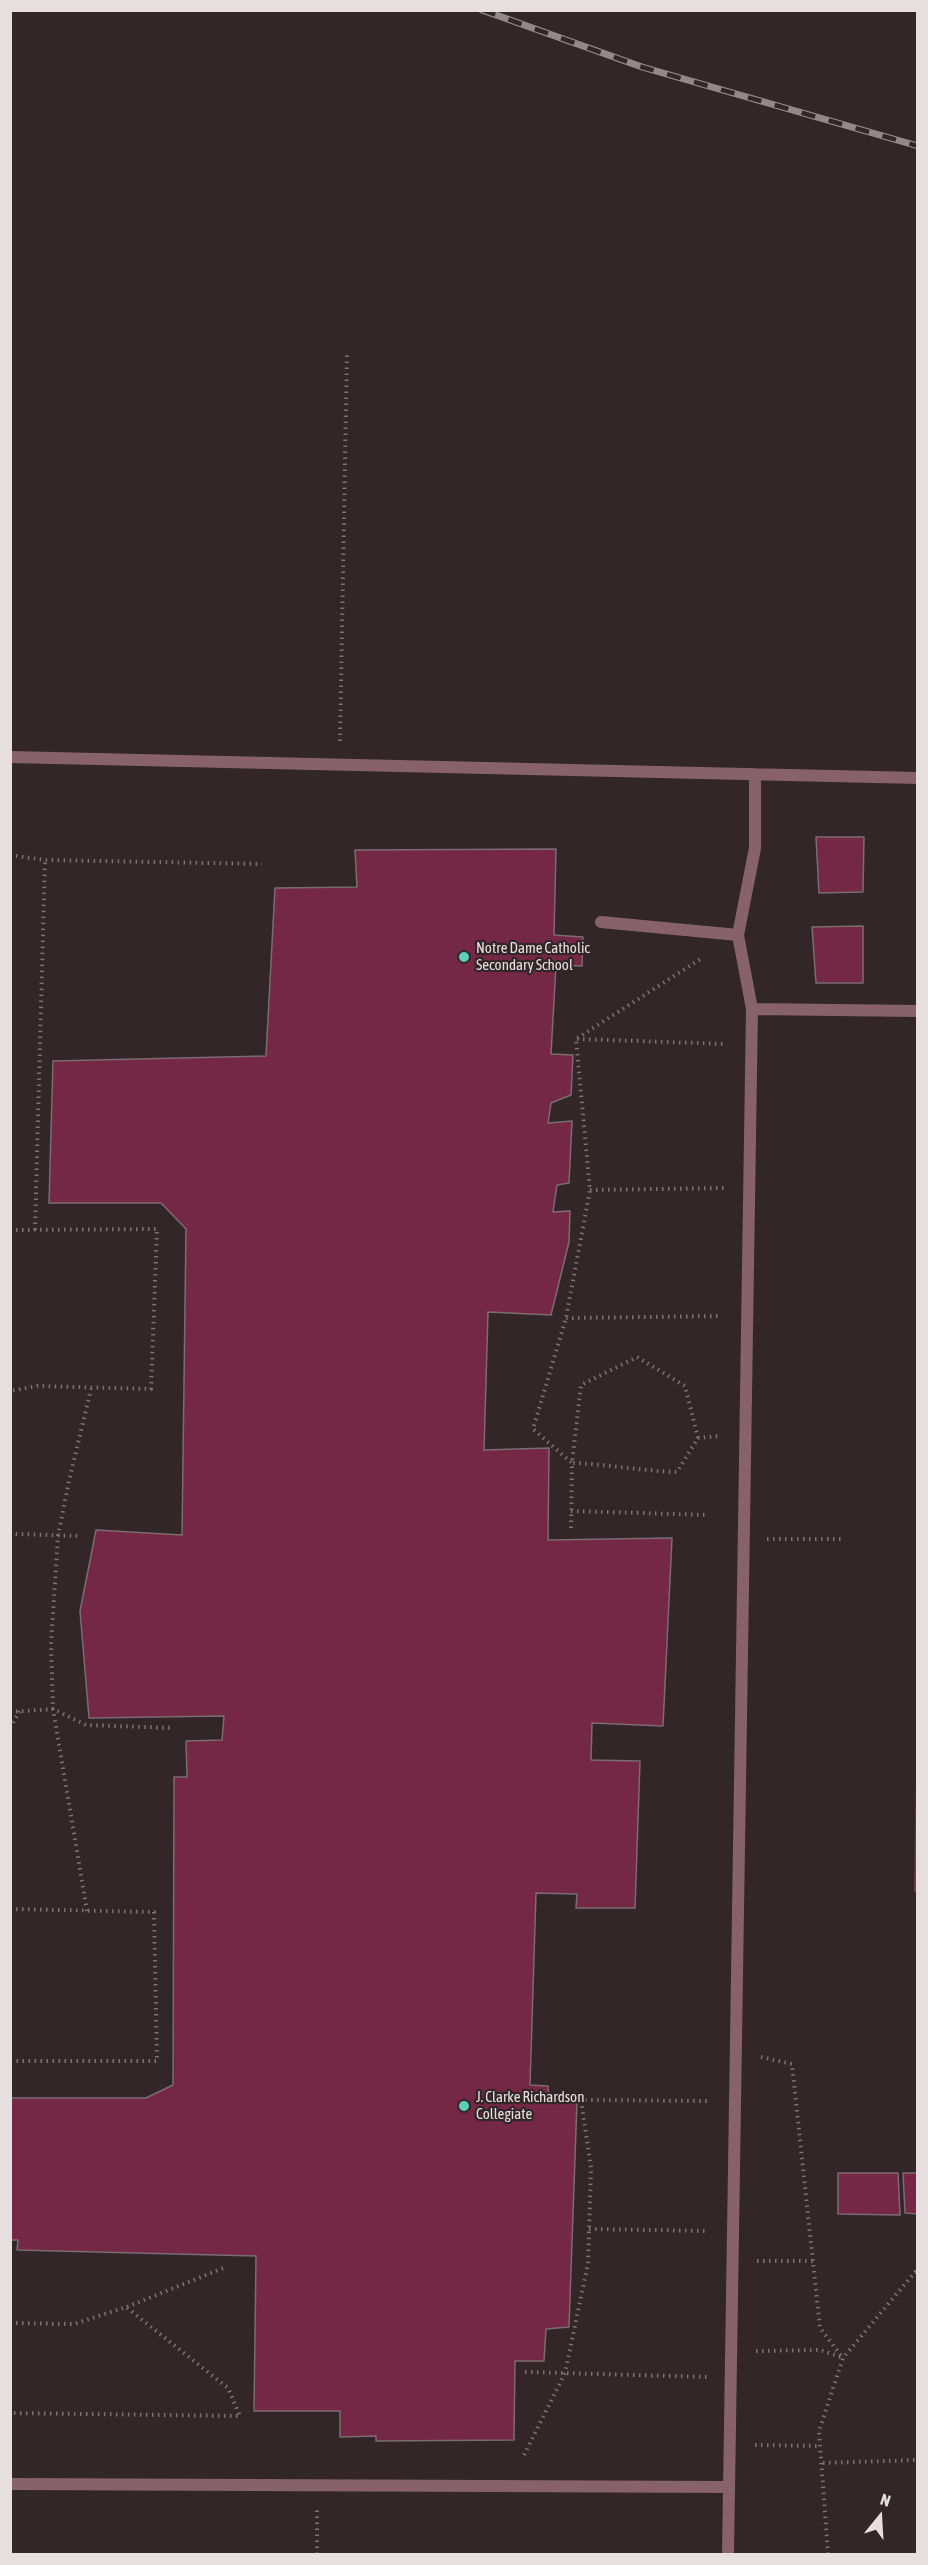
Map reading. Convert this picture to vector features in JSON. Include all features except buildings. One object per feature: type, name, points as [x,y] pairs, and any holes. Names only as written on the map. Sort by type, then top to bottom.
[{"type":"lane","points":[[10,758],[918,778]]},
{"type":"lane","points":[[728,2554],[752,1045],[752,1009],[738,935],[754,848],[755,774]]},
{"type":"lane","points":[[601,922],[738,935]]},
{"type":"lane","points":[[752,1009],[918,1011]]},
{"type":"lane","points":[[10,2484],[729,2487]]},
{"type":"path","points":[[340,765],[347,352]]},
{"type":"path","points":[[10,855],[45,860],[262,864]]},
{"type":"path","points":[[35,1230],[45,860]]},
{"type":"path","points":[[576,1038],[738,935]]},
{"type":"path","points":[[576,1038],[752,1045]]},
{"type":"path","points":[[571,1528],[572,1463],[581,1385],[637,1357],[685,1386],[698,1438],[677,1472],[636,1471],[600,1464],[572,1463],[533,1429],[566,1318],[590,1190],[576,1038]]},
{"type":"path","points":[[590,1190],[750,1188]]},
{"type":"path","points":[[10,1230],[157,1230],[151,1389],[38,1386],[10,1391]]},
{"type":"path","points":[[566,1318],[747,1316]]},
{"type":"path","points":[[87,1911],[53,1709],[51,1645],[58,1536],[92,1389]]},
{"type":"path","points":[[698,1438],[745,1434]]},
{"type":"path","points":[[571,1512],[708,1515]]},
{"type":"path","points":[[10,1532],[81,1536]]},
{"type":"path","points":[[744,1539],[841,1539]]},
{"type":"path","points":[[10,1712],[53,1709],[86,1725],[174,1728]]},
{"type":"path","points":[[10,1728],[21,1710]]},
{"type":"path","points":[[10,1909],[154,1912],[157,2061],[10,2061]]},
{"type":"path","points":[[736,2052],[792,2064],[820,2328],[843,2358]]},
{"type":"path","points":[[524,2455],[565,2373],[588,2264],[591,2168],[581,2100],[735,2102]]},
{"type":"path","points":[[589,2229],[734,2231]]},
{"type":"path","points":[[733,2261],[813,2261]]},
{"type":"path","points":[[10,2323],[74,2324],[126,2307],[226,2267]]},
{"type":"path","points":[[828,2554],[819,2431],[843,2358],[915,2272],[918,2272]]},
{"type":"path","points":[[10,2413],[240,2416],[228,2388],[126,2307]]},
{"type":"path","points":[[732,2351],[820,2350],[843,2358]]},
{"type":"path","points":[[525,2372],[731,2377]]},
{"type":"path","points":[[730,2444],[820,2446]]},
{"type":"path","points":[[823,2463],[918,2460]]},
{"type":"path","points":[[317,2485],[317,2554]]},
{"type":"shaded area","points":[[917,1728],[918,1892],[914,1892]]},
{"type":"railway","points":[[482,10],[642,67],[918,146]]},
{"type":"place","name":"Notre Dame Catholic Secondary School","points":[[464,957]]},
{"type":"place","name":"J. Clarke Richardson Collegiate","points":[[464,2106]]}]
